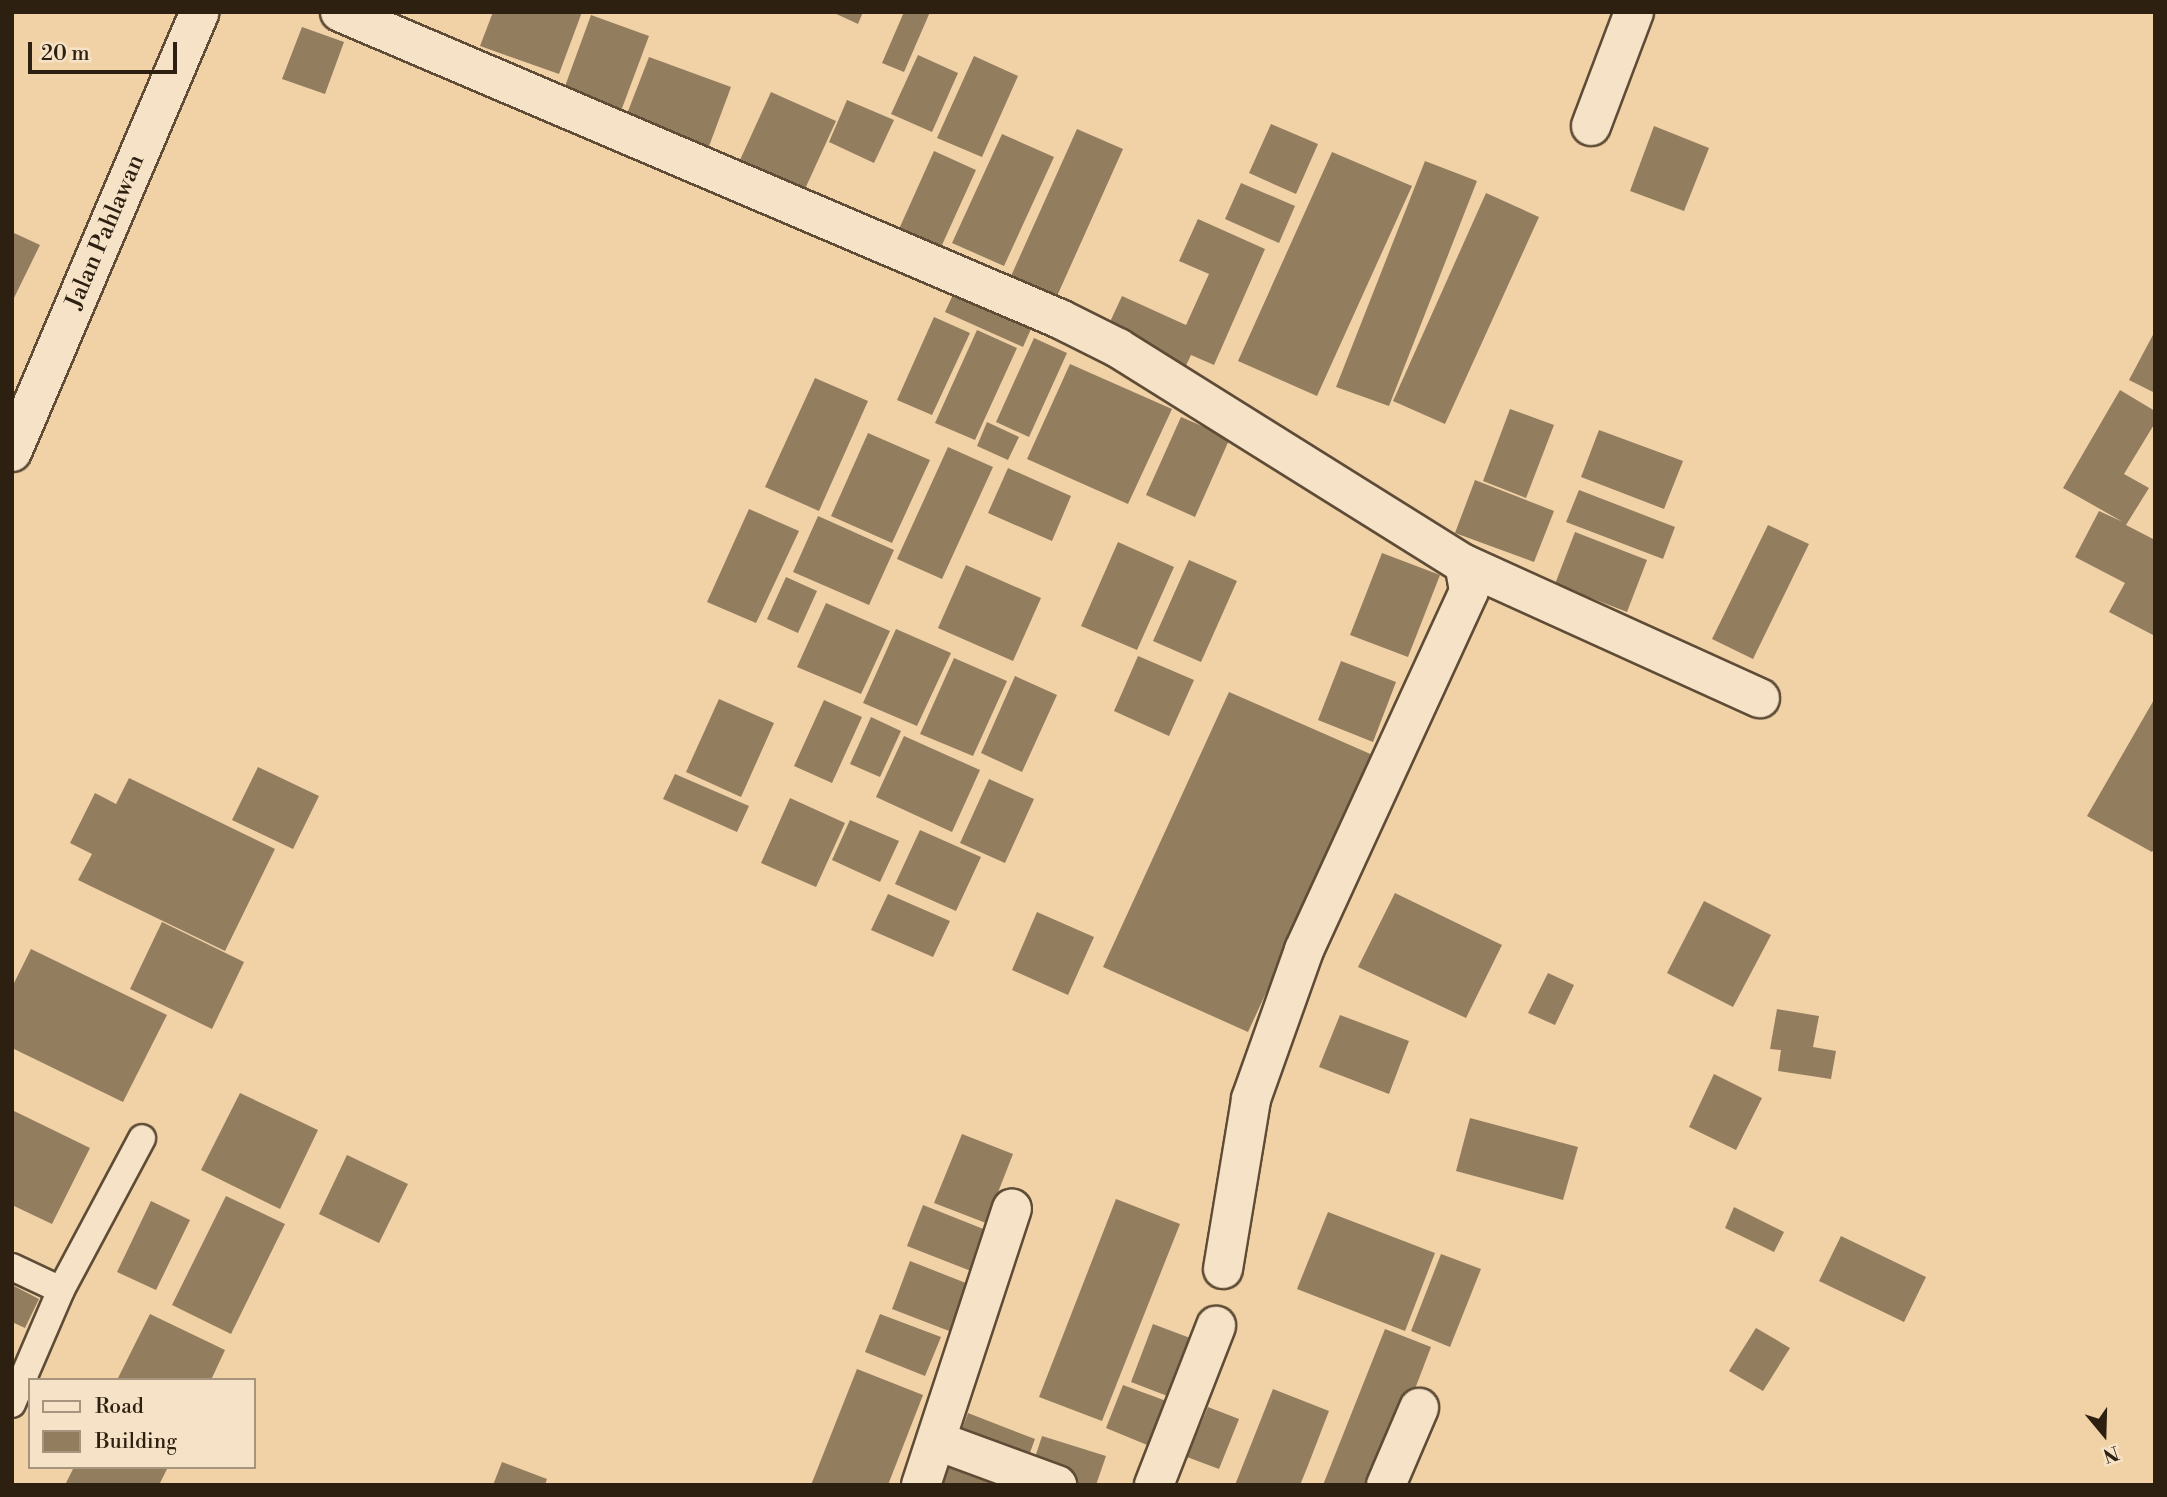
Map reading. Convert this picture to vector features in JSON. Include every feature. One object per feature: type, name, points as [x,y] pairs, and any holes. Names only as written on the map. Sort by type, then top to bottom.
[{"type":"street","name":"Jalan Pahlawan","points":[[12,452],[200,12]]},
{"type":"street","points":[[340,12],[1060,319],[1118,348],[1464,565],[1760,698]]},
{"type":"street","points":[[1591,126],[1634,12]]},
{"type":"street","points":[[1223,1269],[1251,1099],[1304,950],[1469,591],[1464,565]]},
{"type":"street","points":[[921,1485],[940,1442],[1012,1209]]},
{"type":"street","points":[[1154,1485],[1216,1326]]},
{"type":"street","points":[[1386,1485],[1419,1408]]},
{"type":"street","points":[[940,1442],[1057,1485]]},
{"type":"lane","points":[[12,1404],[61,1290],[142,1138]]},
{"type":"lane","points":[[12,1267],[61,1290]]},
{"type":"building","points":[[493,12],[582,12],[559,74],[480,46]]},
{"type":"building","points":[[832,12],[863,12],[858,24]]},
{"type":"building","points":[[904,12],[930,12],[904,72],[882,63]]},
{"type":"building","points":[[591,15],[649,36],[621,111],[564,89]]},
{"type":"building","points":[[302,27],[344,42],[325,94],[282,79]]},
{"type":"building","points":[[918,55],[958,73],[932,132],[891,114]]},
{"type":"building","points":[[974,56],[1018,76],[982,157],[937,138]]},
{"type":"building","points":[[649,57],[731,87],[708,149],[625,119]]},
{"type":"building","points":[[771,92],[836,121],[805,189],[740,160]]},
{"type":"building","points":[[847,100],[894,120],[874,163],[829,142]]},
{"type":"building","points":[[1271,124],[1318,144],[1296,194],[1249,173]]},
{"type":"building","points":[[1654,126],[1709,148],[1684,211],[1630,191]]},
{"type":"building","points":[[1077,129],[1123,149],[1053,305],[1007,285]]},
{"type":"building","points":[[1002,134],[1054,157],[1004,266],[952,243]]},
{"type":"building","points":[[934,151],[976,170],[937,256],[895,238]]},
{"type":"building","points":[[1332,152],[1412,186],[1317,396],[1238,361]]},
{"type":"building","points":[[1425,161],[1477,181],[1389,406],[1336,387]]},
{"type":"building","points":[[1241,183],[1295,206],[1279,243],[1225,219]]},
{"type":"building","points":[[1486,193],[1539,217],[1445,424],[1393,401]]},
{"type":"building","points":[[1198,219],[1265,249],[1214,365],[1191,355],[1183,372],[1103,337],[1122,296],[1186,325],[1209,274],[1179,261]]},
{"type":"building","points":[[12,232],[40,245],[12,302]]},
{"type":"building","points":[[957,286],[1035,320],[1023,347],[945,312]]},
{"type":"building","points":[[934,317],[970,333],[932,415],[897,400]]},
{"type":"building","points":[[977,330],[1017,348],[975,440],[935,423]]},
{"type":"building","points":[[2155,331],[2155,393],[2129,380]]},
{"type":"building","points":[[1034,338],[1067,353],[1029,437],[996,422]]},
{"type":"building","points":[[1070,364],[1172,409],[1128,504],[1027,459]]},
{"type":"building","points":[[815,378],[868,401],[819,511],[765,487]]},
{"type":"building","points":[[2120,390],[2155,411],[2155,423],[2124,474],[2149,488],[2126,525],[2155,540],[2155,636],[2109,612],[2125,583],[2075,557],[2099,511],[2123,522],[2063,488]]},
{"type":"building","points":[[1510,409],[1554,425],[1526,498],[1483,481]]},
{"type":"building","points":[[1181,417],[1230,438],[1195,517],[1146,495]]},
{"type":"building","points":[[987,422],[1019,437],[1008,460],[977,446]]},
{"type":"building","points":[[1599,430],[1683,461],[1664,509],[1581,477]]},
{"type":"building","points":[[868,433],[930,460],[892,543],[831,516]]},
{"type":"building","points":[[948,447],[993,467],[942,579],[897,559]]},
{"type":"building","points":[[1008,468],[1071,496],[1052,541],[988,513]]},
{"type":"building","points":[[1475,480],[1554,511],[1534,562],[1455,533]]},
{"type":"building","points":[[1579,490],[1675,527],[1663,559],[1566,522]]},
{"type":"building","points":[[749,509],[799,531],[756,623],[707,602]]},
{"type":"building","points":[[818,516],[894,550],[869,605],[793,572]]},
{"type":"building","points":[[1768,525],[1809,544],[1753,659],[1712,639]]},
{"type":"building","points":[[1575,532],[1647,560],[1627,612],[1555,584]]},
{"type":"building","points":[[1118,542],[1174,567],[1137,650],[1081,626]]},
{"type":"building","points":[[1382,553],[1440,575],[1408,657],[1350,635]]},
{"type":"building","points":[[1189,560],[1237,581],[1201,662],[1153,641]]},
{"type":"building","points":[[966,565],[1041,598],[1013,661],[938,628]]},
{"type":"building","points":[[786,577],[817,591],[798,633],[767,619]]},
{"type":"building","points":[[826,603],[890,631],[861,694],[797,667]]},
{"type":"building","points":[[896,629],[951,653],[917,726],[863,703]]},
{"type":"building","points":[[1138,656],[1194,680],[1169,736],[1114,711]]},
{"type":"building","points":[[954,658],[1007,681],[973,756],[920,734]]},
{"type":"building","points":[[1341,661],[1396,682],[1373,742],[1318,720]]},
{"type":"building","points":[[1015,676],[1057,695],[1022,772],[981,753]]},
{"type":"building","points":[[1229,692],[1375,756],[1248,1032],[1103,967]]},
{"type":"building","points":[[2155,698],[2155,847],[2152,852],[2087,816]]},
{"type":"building","points":[[719,699],[774,723],[741,797],[686,772]]},
{"type":"building","points":[[824,700],[862,717],[832,783],[794,766]]},
{"type":"building","points":[[871,717],[901,731],[880,777],[850,764]]},
{"type":"building","points":[[904,736],[980,770],[952,832],[876,797]]},
{"type":"building","points":[[258,767],[319,796],[293,849],[232,820]]},
{"type":"building","points":[[675,774],[749,806],[737,832],[663,799]]},
{"type":"building","points":[[129,778],[275,849],[225,951],[78,880],[92,854],[70,843],[95,793],[116,804]]},
{"type":"building","points":[[989,779],[1034,799],[1005,863],[960,843]]},
{"type":"building","points":[[790,798],[845,823],[816,887],[761,863]]},
{"type":"building","points":[[850,820],[899,841],[880,882],[832,860]]},
{"type":"building","points":[[920,830],[981,857],[956,911],[895,884]]},
{"type":"building","points":[[1395,893],[1502,945],[1466,1018],[1358,967]]},
{"type":"building","points":[[888,894],[950,921],[933,957],[871,930]]},
{"type":"building","points":[[1704,901],[1771,935],[1733,1007],[1667,973]]},
{"type":"building","points":[[1037,912],[1094,937],[1068,995],[1012,970]]},
{"type":"building","points":[[162,922],[244,962],[212,1029],[130,989]]},
{"type":"building","points":[[31,949],[167,1015],[123,1102],[12,1048],[12,987]]},
{"type":"building","points":[[1548,973],[1574,985],[1555,1025],[1528,1013]]},
{"type":"building","points":[[1777,1009],[1819,1016],[1813,1047],[1836,1051],[1831,1079],[1778,1071],[1781,1050],[1770,1049]]},
{"type":"building","points":[[1340,1015],[1409,1041],[1389,1094],[1319,1067]]},
{"type":"building","points":[[1714,1074],[1762,1098],[1736,1150],[1689,1127]]},
{"type":"building","points":[[240,1093],[318,1130],[280,1209],[201,1170]]},
{"type":"building","points":[[12,1110],[90,1148],[52,1224],[12,1205]]},
{"type":"building","points":[[1470,1118],[1578,1147],[1563,1200],[1456,1171]]},
{"type":"building","points":[[962,1134],[1013,1154],[986,1223],[934,1203]]},
{"type":"building","points":[[347,1155],[408,1184],[379,1243],[319,1214]]},
{"type":"building","points":[[226,1196],[285,1224],[231,1334],[172,1305]]},
{"type":"building","points":[[1116,1199],[1180,1224],[1102,1421],[1039,1397]]},
{"type":"building","points":[[151,1201],[190,1220],[156,1290],[117,1272]]},
{"type":"building","points":[[923,1205],[991,1232],[976,1273],[907,1246]]},
{"type":"building","points":[[1734,1207],[1784,1232],[1774,1252],[1725,1228]]},
{"type":"building","points":[[1328,1212],[1435,1253],[1405,1331],[1297,1289]]},
{"type":"building","points":[[1841,1236],[1926,1277],[1904,1322],[1819,1281]]},
{"type":"building","points":[[1441,1254],[1481,1269],[1450,1347],[1411,1331]]},
{"type":"building","points":[[910,1261],[976,1287],[957,1334],[892,1309]]},
{"type":"building","points":[[12,1285],[39,1299],[25,1328],[12,1322]]},
{"type":"building","points":[[150,1314],[225,1350],[212,1378],[118,1378]]},
{"type":"building","points":[[880,1314],[941,1337],[925,1376],[865,1352]]},
{"type":"building","points":[[1153,1324],[1206,1344],[1183,1402],[1131,1382]]},
{"type":"building","points":[[1756,1328],[1790,1348],[1763,1391],[1729,1371]]},
{"type":"building","points":[[1385,1329],[1431,1347],[1378,1485],[1323,1485]]},
{"type":"building","points":[[857,1369],[923,1395],[888,1485],[811,1485]]},
{"type":"building","points":[[1123,1385],[1169,1402],[1152,1447],[1106,1428]]},
{"type":"building","points":[[1273,1389],[1329,1411],[1307,1468],[1300,1485],[1235,1485]]},
{"type":"building","points":[[1208,1407],[1239,1419],[1219,1469],[1187,1457]]},
{"type":"building","points":[[968,1413],[1035,1439],[1018,1485],[941,1485]]},
{"type":"building","points":[[1042,1436],[1106,1456],[1096,1485],[1026,1485]]},
{"type":"building","points":[[502,1462],[547,1479],[545,1485],[493,1485]]},
{"type":"building","points":[[73,1469],[167,1469],[159,1485],[65,1485]]}]
